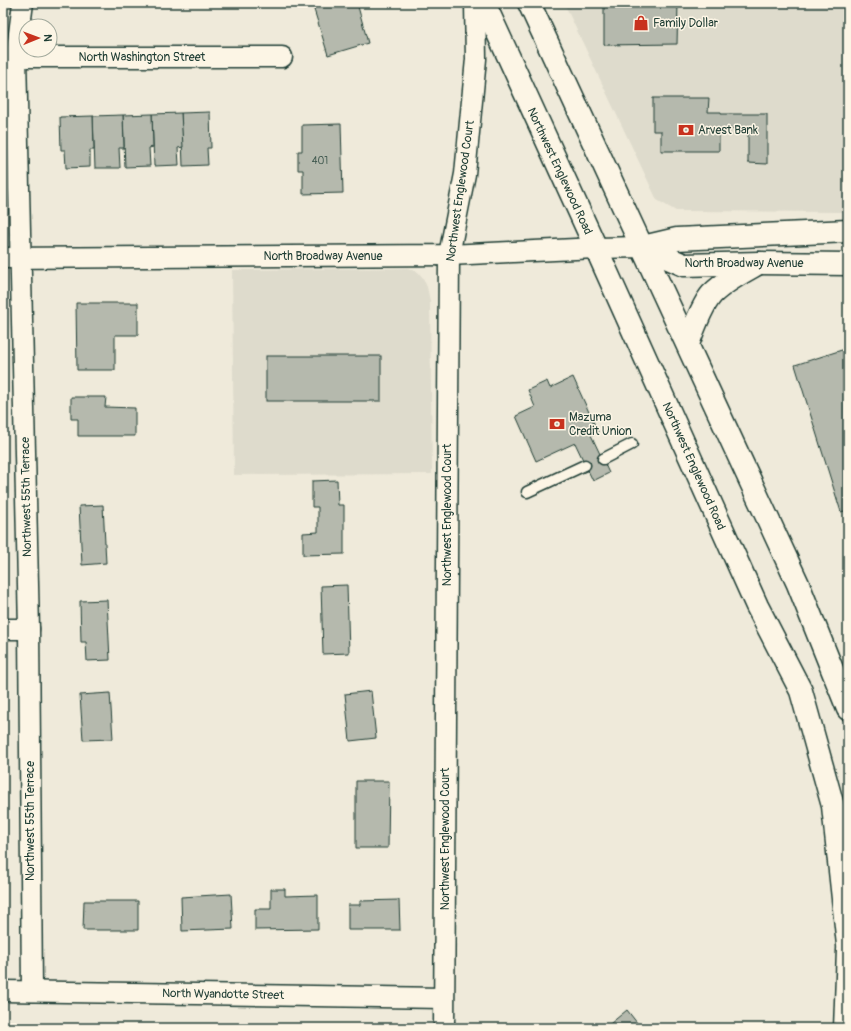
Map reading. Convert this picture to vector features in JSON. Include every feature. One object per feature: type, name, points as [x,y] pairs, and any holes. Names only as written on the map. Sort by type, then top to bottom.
[{"type":"main road","name":"Northwest Englewood Road","points":[[484,3],[757,606],[801,691],[833,806],[848,946]]},
{"type":"main road","points":[[529,3],[798,584],[848,709]]},
{"type":"main road","name":"North Broadway Avenue","points":[[643,247],[676,239],[848,231]]},
{"type":"main road","name":"North Broadway Avenue","points":[[643,247],[684,265],[759,263],[848,264]]},
{"type":"main road","points":[[688,344],[698,318],[712,295],[731,279],[759,263]]},
{"type":"main road","points":[[845,1028],[848,950]]},
{"type":"street","name":"Northwest 55th Terrace","points":[[23,3],[9,57],[12,258],[29,629],[32,991]]},
{"type":"street","name":"Northwest Englewood Court","points":[[444,1028],[443,998],[450,255],[466,167],[476,59],[475,3]]},
{"type":"street","name":"North Washington Street","points":[[9,57],[282,57]]},
{"type":"street","name":"North Broadway Avenue","points":[[12,258],[450,255],[643,247]]},
{"type":"street","points":[[3,629],[29,629]]},
{"type":"street","name":"North Wyandotte Street","points":[[3,991],[443,998]]},
{"type":"lane","points":[[603,459],[632,444]]},
{"type":"lane","points":[[527,492],[585,465]]},
{"type":"shaded area","points":[[564,3],[848,3],[848,212],[676,211],[657,200]]},
{"type":"shaded area","points":[[408,268],[418,272],[423,278],[427,287],[430,301],[432,474],[234,475],[232,270]]},
{"type":"building","points":[[312,3],[357,3],[368,43],[328,55]]},
{"type":"building","name":"Family Dollar","points":[[604,3],[678,3],[677,44],[604,45]]},
{"type":"building","name":"Arvest Bank","points":[[653,98],[709,98],[708,112],[721,112],[721,114],[767,114],[767,164],[748,163],[748,128],[719,129],[719,151],[661,151],[661,131],[653,131]]},
{"type":"building","points":[[210,112],[211,148],[207,148],[208,165],[183,166],[181,113]]},
{"type":"building","points":[[181,113],[183,147],[178,148],[179,165],[154,166],[152,114]]},
{"type":"building","points":[[152,114],[153,147],[149,148],[150,166],[125,167],[123,115]]},
{"type":"building","points":[[123,115],[124,148],[119,148],[120,168],[95,168],[93,116]]},
{"type":"building","points":[[93,116],[94,150],[90,150],[90,167],[66,168],[65,150],[61,150],[60,117]]},
{"type":"building","points":[[341,124],[343,193],[303,194],[303,170],[298,170],[298,151],[302,151],[302,125]]},
{"type":"building","points":[[76,303],[138,303],[138,335],[115,335],[115,370],[77,370]]},
{"type":"building","points":[[848,348],[848,510],[841,512],[795,365]]},
{"type":"building","points":[[266,356],[381,356],[381,401],[266,401]]},
{"type":"building","name":"Mazuma Credit Union","points":[[573,377],[598,432],[591,435],[609,473],[593,481],[575,443],[536,461],[516,416],[535,407],[528,390],[547,381],[550,388]]},
{"type":"building","points":[[71,397],[106,397],[105,407],[135,408],[135,436],[78,436],[78,419],[71,419]]},
{"type":"building","points":[[337,480],[338,505],[344,505],[344,554],[303,555],[303,533],[318,532],[318,507],[312,507],[312,481]]},
{"type":"building","points":[[103,505],[106,563],[82,565],[79,506]]},
{"type":"building","points":[[347,585],[349,653],[323,654],[321,586]]},
{"type":"building","points":[[107,600],[110,660],[87,661],[86,642],[81,642],[80,601]]},
{"type":"building","points":[[371,691],[376,738],[350,741],[345,694]]},
{"type":"building","points":[[110,693],[113,739],[83,740],[80,695]]},
{"type":"building","points":[[356,781],[389,781],[388,848],[356,848]]},
{"type":"building","points":[[271,889],[285,889],[285,896],[318,895],[318,929],[255,930],[255,909],[271,909]]},
{"type":"building","points":[[231,894],[233,929],[182,931],[181,897]]},
{"type":"building","points":[[399,900],[400,930],[348,930],[348,905],[360,905],[360,901]]},
{"type":"building","points":[[84,901],[138,901],[138,930],[83,930]]},
{"type":"building","points":[[627,1010],[641,1028],[605,1028]]},
{"type":"place","name":"Family Dollar","points":[[641,23]]},
{"type":"place","name":"Arvest Bank","points":[[686,130]]},
{"type":"place","name":"Mazuma Credit Union","points":[[557,424]]}]
